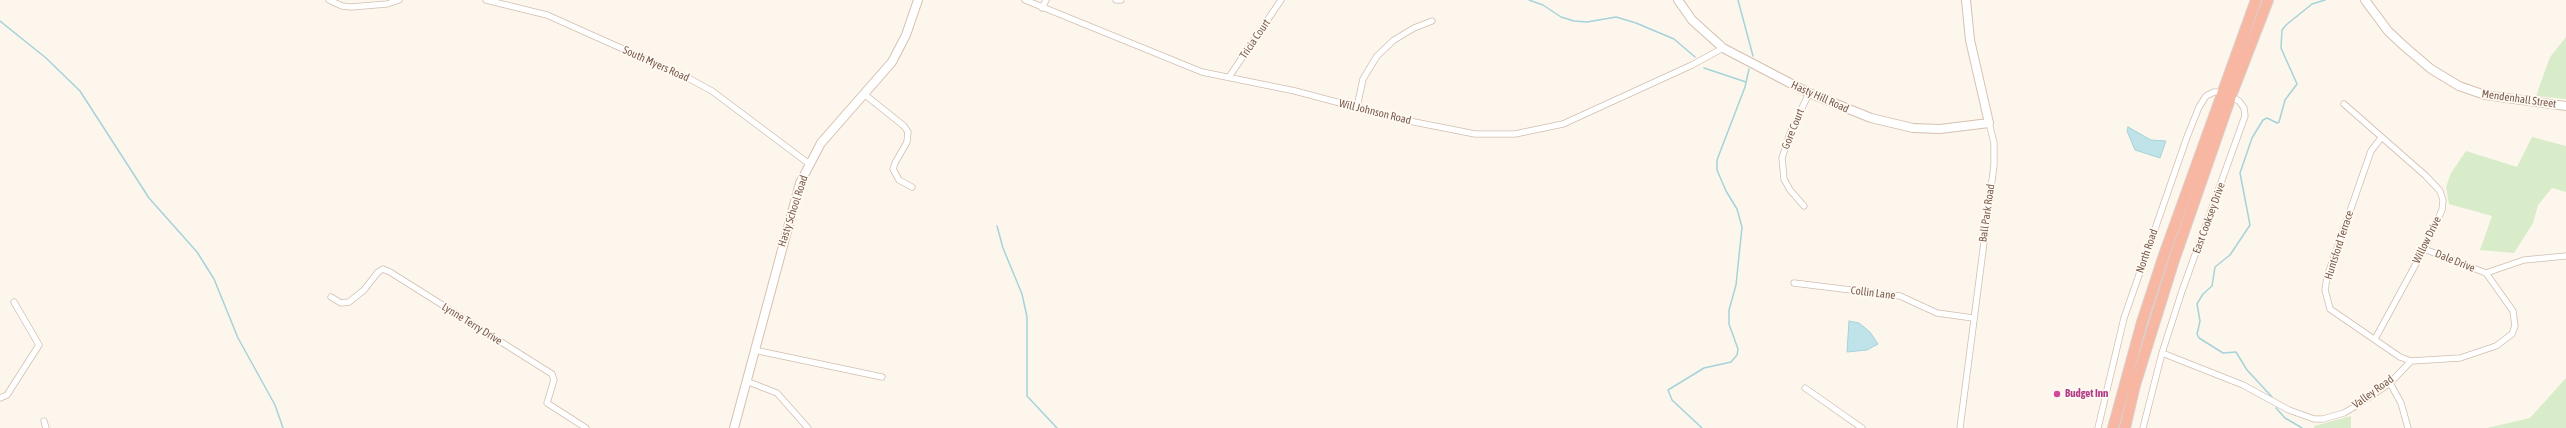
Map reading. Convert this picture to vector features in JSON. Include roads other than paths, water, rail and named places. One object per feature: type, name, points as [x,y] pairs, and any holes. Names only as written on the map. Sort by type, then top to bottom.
[{"type":"highway","points":[[2126,428],[2153,324],[2256,0]]},
{"type":"highway","points":[[2113,428],[2142,322],[2164,255],[2227,94],[2268,0]]},
{"type":"street","points":[[329,0],[342,6],[351,7],[387,4],[398,0]]},
{"type":"street","name":"South Myers Road","points":[[486,0],[547,16],[690,79],[712,91],[808,164]]},
{"type":"street","name":"Hasty School Road","points":[[734,428],[793,203],[808,164],[834,126],[892,62],[899,50],[918,0]]},
{"type":"street","name":"Will Johnson Road","points":[[1025,0],[1202,72],[1357,107],[1404,120],[1475,134],[1515,134],[1549,129],[1600,108],[1723,48]]},
{"type":"street","points":[[1042,8],[1046,0]]},
{"type":"street","points":[[1116,0],[1121,0]]},
{"type":"street","name":"Tricia Court","points":[[1229,78],[1281,0]]},
{"type":"street","name":"Hasty Hill Road","points":[[1678,0],[1699,28],[1723,48],[1809,93],[1871,118],[1913,128],[1953,128],[1990,123]]},
{"type":"street","name":"Ball Park Road","points":[[1960,428],[1994,165],[1994,143],[1970,40],[1966,0]]},
{"type":"street","name":"Mendenhall Street","points":[[2365,0],[2372,13],[2399,42],[2431,69],[2459,86],[2485,95],[2566,106]]},
{"type":"street","points":[[1357,107],[1363,79],[1377,56],[1394,40],[1414,28],[1432,21]]},
{"type":"street","name":"North Road","points":[[2098,428],[2124,318],[2187,137],[2199,106],[2206,96],[2214,92],[2227,94]]},
{"type":"street","name":"Gore Court","points":[[1804,206],[1796,198],[1787,184],[1782,168],[1782,158],[1789,136],[1809,93]]},
{"type":"street","points":[[864,94],[904,126],[908,132],[908,142],[893,169],[899,180],[912,187]]},
{"type":"street","name":"East Cooksey Drive","points":[[2162,353],[2245,116],[2244,108],[2227,94]]},
{"type":"street","name":"Willow Drive","points":[[2344,104],[2426,176],[2440,191],[2443,200],[2442,210],[2424,248],[2375,339]]},
{"type":"street","name":"Huntsford Terrace","points":[[2381,138],[2371,151],[2327,277],[2325,290],[2330,308],[2400,356],[2411,361]]},
{"type":"street","name":"Dale Drive","points":[[2424,248],[2486,273]]},
{"type":"street","points":[[2411,361],[2460,358],[2496,346],[2512,334],[2515,326],[2513,311],[2486,273],[2524,260],[2566,256]]},
{"type":"street","name":"Lynne Terry Drive","points":[[331,297],[341,303],[349,302],[364,290],[378,272],[383,269],[390,272],[552,374],[554,380],[547,404],[586,428]]},
{"type":"street","name":"Collin Lane","points":[[1794,283],[1900,296],[1937,313],[1974,318]]},
{"type":"street","points":[[0,398],[7,394],[39,345],[14,302]]},
{"type":"street","points":[[754,350],[882,377]]},
{"type":"street","points":[[2143,428],[2162,353]]},
{"type":"street","name":"Valley Road","points":[[2162,353],[2243,385],[2289,410],[2314,419],[2323,419],[2344,413],[2390,383],[2411,361]]},
{"type":"street","points":[[746,381],[777,394],[808,428]]},
{"type":"street","points":[[2390,383],[2401,403],[2408,428]]},
{"type":"street","points":[[1805,388],[1862,428]]},
{"type":"street","points":[[44,421],[46,428]]},
{"type":"water","points":[[2128,127],[2151,140],[2166,141],[2160,158],[2135,150],[2127,131]]},
{"type":"water","points":[[1849,321],[1859,323],[1870,332],[1878,344],[1867,350],[1847,352]]},
{"type":"waterway","points":[[1529,0],[1543,5],[1561,17],[1574,21],[1587,22],[1616,17],[1636,23],[1674,39],[1695,57]]},
{"type":"waterway","points":[[1738,0],[1753,56]]},
{"type":"waterway","points":[[2272,397],[2247,370],[2236,352],[2223,353],[2199,338],[2197,334],[2200,321],[2197,304],[2203,294],[2212,286],[2215,267],[2230,255],[2250,225],[2240,173],[2252,138],[2263,120],[2267,118],[2277,123],[2279,122],[2285,100],[2297,84],[2281,48],[2282,30],[2312,4],[2325,0]]},
{"type":"waterway","points":[[0,21],[46,58],[80,91],[149,198],[197,252],[214,279],[238,338],[275,405],[283,428]]},
{"type":"waterway","points":[[1704,68],[1746,82]]},
{"type":"waterway","points":[[1702,428],[1672,400],[1668,390],[1704,368],[1731,362],[1737,355],[1738,349],[1729,324],[1729,310],[1736,285],[1742,227],[1737,209],[1726,191],[1717,170],[1717,160],[1745,87],[1749,69]]},
{"type":"waterway","points":[[997,226],[1003,248],[1022,294],[1027,317],[1027,396],[1057,428]]},
{"type":"waterway","points":[[2276,408],[2285,418],[2302,428]]},
{"type":"place","name":"Budget Inn","points":[[2057,394]]}]
